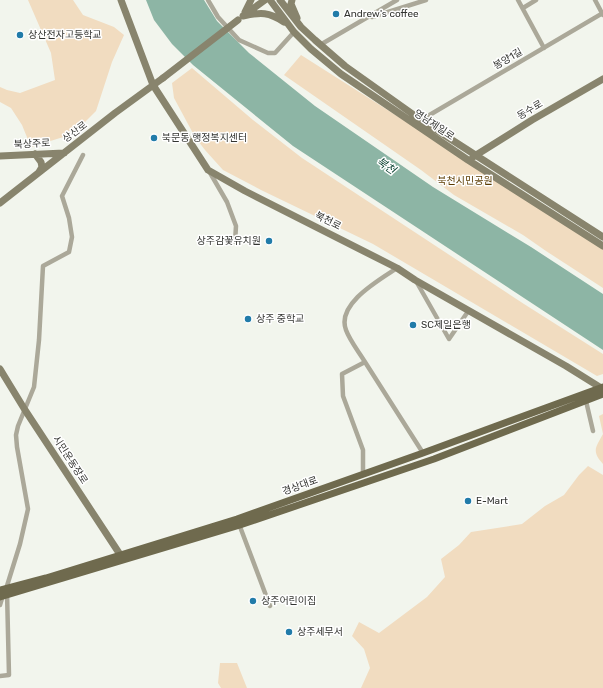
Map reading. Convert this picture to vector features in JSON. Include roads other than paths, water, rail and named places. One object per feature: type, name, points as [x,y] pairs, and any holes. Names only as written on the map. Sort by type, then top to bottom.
[{"type":"main road","name":"경상대로","points":[[4,593],[238,522],[434,459],[586,402],[603,390]]},
{"type":"main road","name":"경상대로","points":[[238,522],[363,474],[603,390]]},
{"type":"street","name":"북천로","points":[[121,0],[153,85],[169,112],[208,170],[245,191],[397,268],[603,390]]},
{"type":"street","points":[[208,0],[218,17],[239,40],[268,52],[275,53],[294,32]]},
{"type":"street","points":[[241,18],[249,7],[251,0]]},
{"type":"street","points":[[241,18],[265,0]]},
{"type":"street","name":"영남제일로","points":[[270,0],[294,32],[311,49],[341,74],[468,160],[603,246]]},
{"type":"street","name":"영남제일로","points":[[280,0],[301,27],[345,66],[421,120],[603,237]]},
{"type":"street","points":[[292,0],[292,4],[301,27]]},
{"type":"street","points":[[320,45],[397,0]]},
{"type":"street","points":[[366,18],[426,0]]},
{"type":"street","points":[[518,0],[544,48]]},
{"type":"street","points":[[523,8],[536,0]]},
{"type":"street","points":[[595,0],[603,14]]},
{"type":"street","points":[[241,18],[266,13],[288,25]]},
{"type":"street","name":"봉양1길","points":[[421,120],[603,14]]},
{"type":"street","name":"상산로","points":[[0,203],[241,18]]},
{"type":"street","name":"동수로","points":[[468,160],[532,120],[603,79]]},
{"type":"street","name":"북상주로","points":[[0,156],[64,153]]},
{"type":"street","points":[[35,154],[41,162],[42,167],[38,174]]},
{"type":"street","points":[[0,605],[20,544],[28,508],[16,435],[18,426],[34,387],[39,340],[43,266],[68,252],[72,237],[69,218],[62,196],[83,155]]},
{"type":"street","points":[[208,170],[227,202],[236,226],[235,242]]},
{"type":"street","points":[[397,268],[369,287],[350,305],[344,319],[346,330],[365,362],[424,453]]},
{"type":"street","points":[[415,280],[449,339],[469,310]]},
{"type":"street","points":[[363,474],[363,450],[343,396],[342,374],[365,362]]},
{"type":"street","name":"시민운동장로","points":[[0,370],[122,558]]},
{"type":"street","points":[[586,402],[594,431]]},
{"type":"street","points":[[238,522],[270,606]]},
{"type":"street","points":[[0,676],[9,675],[4,593]]},
{"type":"water","name":"북천","points":[[146,0],[204,0],[217,21],[249,53],[315,106],[433,187],[531,247],[603,294],[603,350],[293,146],[193,65],[172,44],[154,20]]},
{"type":"place","name":"Andrew's coffee","points":[[336,14]]},
{"type":"place","name":"상산전자고등학교","points":[[20,35]]},
{"type":"place","name":"북문동 행정복지센터","points":[[154,138]]},
{"type":"place","name":"상주감꽃유치원","points":[[269,241]]},
{"type":"place","name":"상주 중학교","points":[[248,319]]},
{"type":"place","name":"SC제일은행","points":[[413,325]]},
{"type":"place","name":"E-Mart","points":[[468,501]]},
{"type":"place","name":"상주어린이집","points":[[253,601]]},
{"type":"place","name":"상주세무서","points":[[289,632]]},
{"type":"park label","name":"북천시민공원","points":[[465,181]]}]
